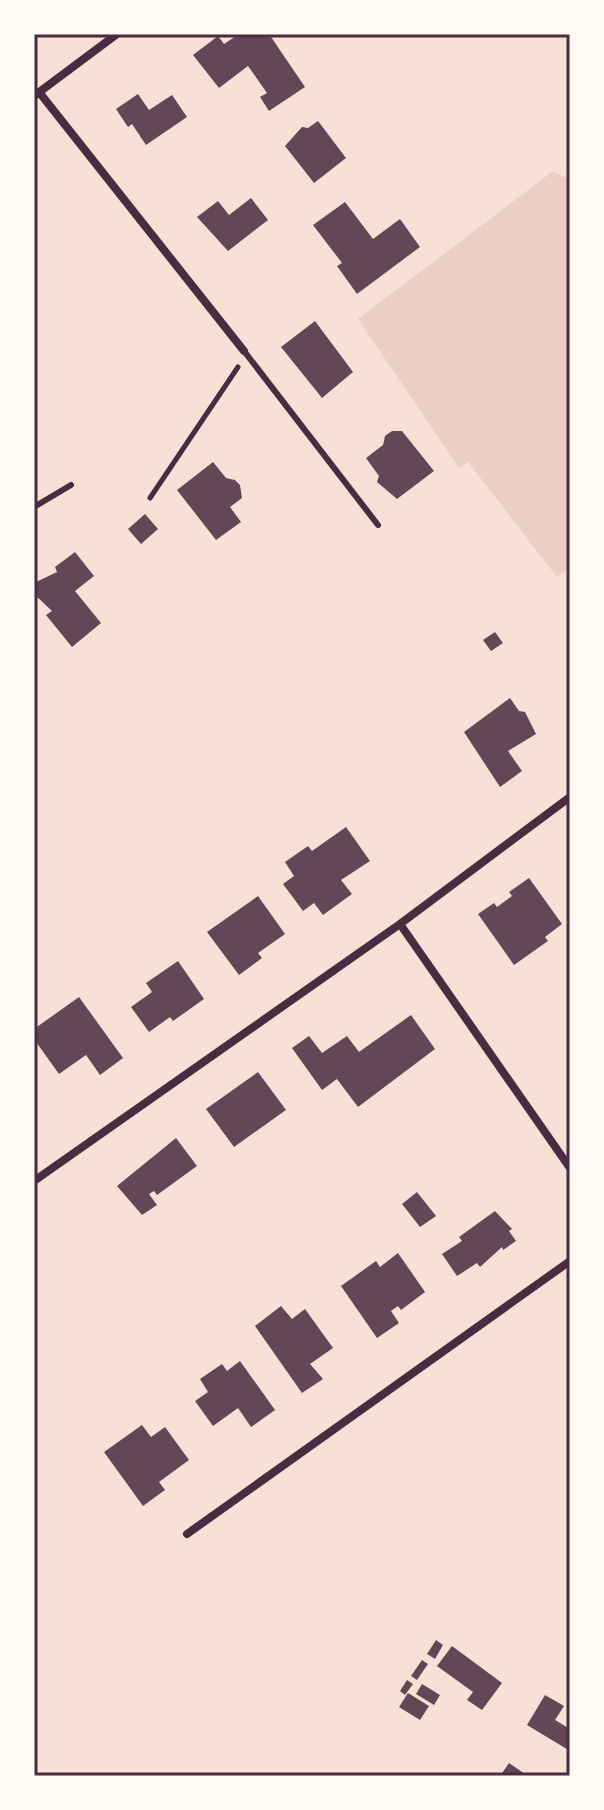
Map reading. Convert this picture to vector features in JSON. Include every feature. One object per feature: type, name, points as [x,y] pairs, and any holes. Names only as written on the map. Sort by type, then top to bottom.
[{"type":"street","points":[[117,34],[36,94],[244,351]]},
{"type":"street","points":[[34,1181],[400,924],[570,797]]},
{"type":"street","points":[[400,924],[570,1168]]},
{"type":"street","points":[[187,1534],[570,1261]]},
{"type":"lane","points":[[244,351],[378,525]]},
{"type":"lane","points":[[34,507],[71,485]]},
{"type":"path","points":[[150,498],[235,373]]},
{"type":"shaded area","points":[[553,171],[570,180],[570,568],[557,577],[468,462],[459,468],[358,319]]},
{"type":"building","points":[[239,34],[269,34],[305,87],[269,111],[260,97],[267,93],[248,66],[219,88],[193,55],[218,36],[224,44]]},
{"type":"building","points":[[138,94],[149,110],[172,95],[187,117],[146,145],[132,124],[128,127],[116,109]]},
{"type":"building","points":[[318,121],[346,158],[314,183],[285,146],[302,127],[308,128]]},
{"type":"building","points":[[251,198],[268,220],[228,251],[197,217],[218,201],[229,215]]},
{"type":"building","points":[[345,202],[373,239],[400,219],[420,247],[357,294],[337,266],[342,263],[313,225]]},
{"type":"building","points":[[315,321],[353,372],[322,398],[281,347]]},
{"type":"building","points":[[392,431],[402,431],[434,471],[397,499],[377,482],[379,476],[366,458],[383,445],[385,436]]},
{"type":"building","points":[[213,462],[226,478],[240,485],[242,498],[230,507],[241,522],[216,540],[177,490]]},
{"type":"building","points":[[145,514],[158,529],[141,544],[128,529]]},
{"type":"building","points":[[75,552],[94,576],[75,591],[101,623],[72,647],[46,615],[52,611],[34,594],[34,583],[57,572],[55,567]]},
{"type":"building","points":[[495,632],[503,643],[491,651],[483,640]]},
{"type":"building","points":[[510,698],[519,711],[525,712],[536,734],[508,751],[522,771],[500,787],[464,732]]},
{"type":"building","points":[[346,827],[370,861],[341,880],[352,894],[323,915],[314,903],[303,911],[283,884],[294,876],[285,862],[308,846],[312,851]]},
{"type":"building","points":[[529,878],[562,924],[545,937],[548,941],[514,965],[478,914],[494,903],[497,907],[512,896],[509,892]]},
{"type":"building","points":[[258,896],[285,934],[258,953],[262,958],[239,975],[207,932]]},
{"type":"building","points":[[178,961],[204,999],[173,1021],[170,1017],[149,1032],[131,1007],[152,992],[146,983]]},
{"type":"building","points":[[79,997],[123,1058],[100,1075],[86,1055],[59,1074],[34,1039],[34,1029]]},
{"type":"building","points":[[411,1015],[435,1049],[358,1107],[337,1079],[322,1090],[292,1048],[309,1036],[322,1053],[347,1036],[359,1052]]},
{"type":"building","points":[[258,1072],[286,1110],[234,1147],[206,1109]]},
{"type":"building","points":[[176,1138],[197,1166],[157,1195],[154,1191],[149,1194],[157,1205],[142,1215],[117,1186]]},
{"type":"building","points":[[417,1192],[436,1216],[420,1227],[402,1204]]},
{"type":"building","points":[[495,1211],[512,1229],[509,1231],[516,1241],[503,1250],[502,1247],[480,1267],[477,1263],[457,1276],[442,1254],[462,1241],[459,1237]]},
{"type":"building","points":[[398,1253],[425,1292],[401,1310],[398,1306],[391,1311],[399,1323],[377,1338],[341,1286],[376,1261],[380,1267]]},
{"type":"building","points":[[281,1306],[292,1319],[305,1309],[333,1348],[310,1364],[323,1379],[302,1393],[255,1326]]},
{"type":"building","points":[[240,1361],[275,1410],[251,1427],[238,1408],[213,1426],[195,1401],[208,1392],[200,1379],[222,1364],[227,1371]]},
{"type":"building","points":[[142,1425],[151,1437],[165,1427],[189,1460],[159,1482],[165,1490],[143,1506],[104,1452]]},
{"type":"building","points":[[436,1640],[443,1645],[435,1659],[427,1654]]},
{"type":"building","points":[[452,1646],[502,1683],[482,1710],[467,1700],[473,1692],[437,1666]]},
{"type":"building","points":[[422,1660],[428,1664],[417,1680],[411,1676]]},
{"type":"building","points":[[407,1680],[413,1684],[405,1695],[400,1691]]},
{"type":"building","points":[[422,1684],[440,1695],[434,1705],[416,1694]]},
{"type":"building","points":[[408,1693],[429,1706],[420,1720],[399,1707]]},
{"type":"building","points":[[545,1695],[564,1706],[555,1720],[570,1729],[570,1751],[527,1725]]},
{"type":"building","points":[[509,1763],[528,1776],[500,1776]]}]
